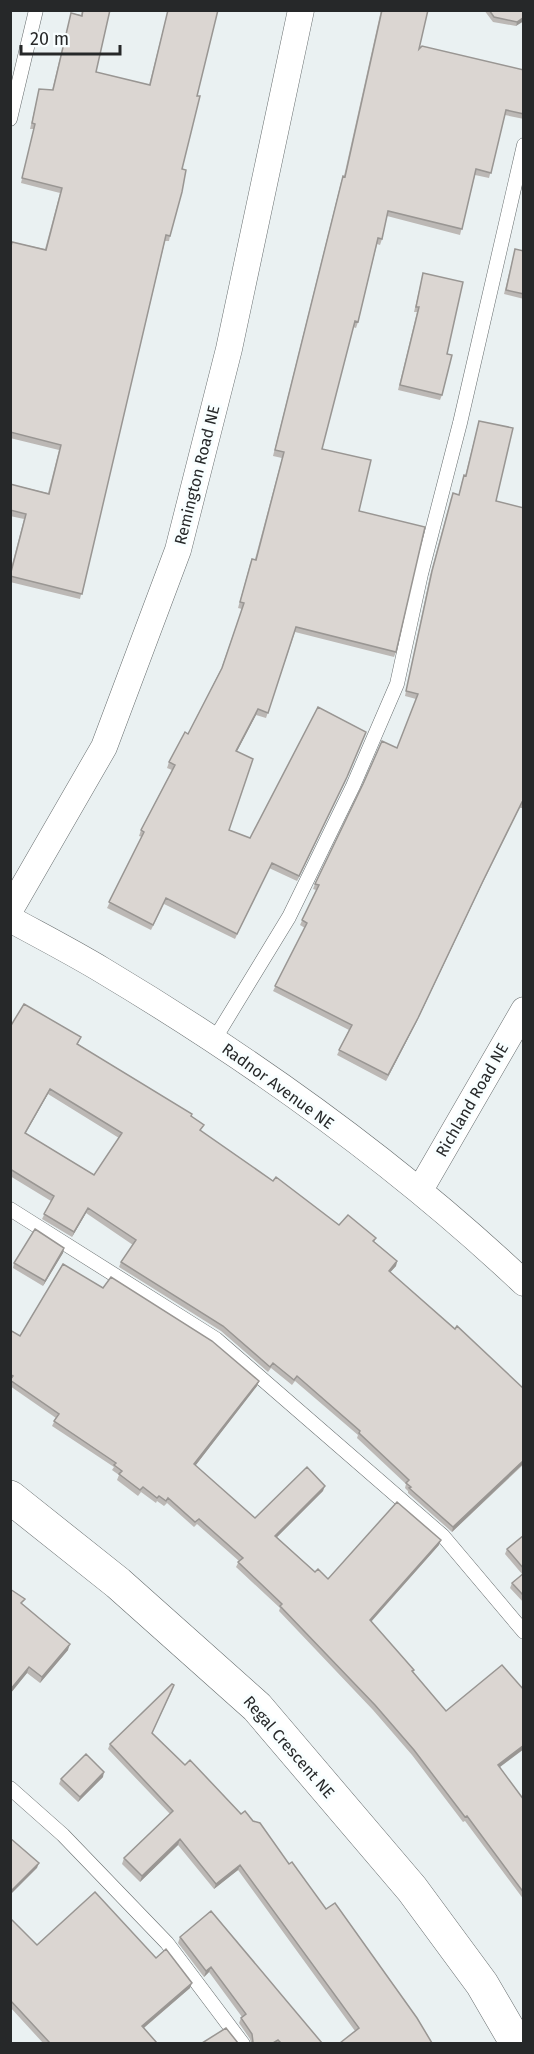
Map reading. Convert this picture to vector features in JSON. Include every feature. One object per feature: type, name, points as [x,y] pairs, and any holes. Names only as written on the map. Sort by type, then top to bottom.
[{"type":"street","name":"Remington Road NE","points":[[10,910],[104,747],[178,550],[230,349],[301,10]]},
{"type":"street","name":"Radnor Avenue NE","points":[[10,919],[101,970],[214,1040],[299,1100],[420,1190],[524,1283]]},
{"type":"street","name":"Richland Road NE","points":[[420,1190],[524,1010]]},
{"type":"street","name":"Regal Crescent NE","points":[[10,1497],[118,1583],[257,1707],[412,1889],[482,1984],[517,2043]]},
{"type":"lane","points":[[10,119],[36,10]]},
{"type":"lane","points":[[214,1040],[289,916],[353,786],[397,684],[421,574],[460,423],[524,145]]},
{"type":"lane","points":[[10,1209],[216,1339],[443,1536],[524,1632]]},
{"type":"lane","points":[[10,1788],[63,1835],[167,1942],[243,2043]]},
{"type":"building","points":[[83,10],[110,10],[96,72],[150,85],[168,10],[218,10],[182,169],[186,170],[182,192],[170,236],[166,235],[82,594],[10,576],[26,514],[10,510],[10,484],[49,494],[61,445],[10,432],[10,250],[12,242],[46,250],[62,188],[22,178],[35,124],[32,123],[39,89],[53,90],[71,13],[82,16]]},
{"type":"building","points":[[382,10],[428,10],[419,49],[422,46],[524,70],[524,114],[506,110],[491,173],[476,169],[462,229],[388,211],[382,239],[378,238],[358,322],[355,321],[322,449],[371,460],[359,511],[425,527],[396,652],[296,627],[268,713],[258,709],[236,751],[253,759],[229,830],[250,838],[318,707],[366,732],[347,777],[299,876],[272,863],[237,934],[166,898],[153,925],[109,902],[144,832],[141,830],[175,765],[169,762],[185,732],[188,734],[222,668],[244,603],[240,602],[252,559],[256,560],[284,452],[275,450],[343,176],[345,177]]},
{"type":"building","points":[[489,10],[524,10],[524,17],[517,22],[494,17]]},
{"type":"building","points":[[515,249],[524,251],[524,294],[506,290]]},
{"type":"building","points":[[423,273],[463,282],[447,354],[452,355],[442,395],[400,385],[419,307],[416,307]]},
{"type":"building","points":[[479,421],[513,428],[496,501],[524,508],[524,803],[522,802],[418,1018],[388,1075],[339,1050],[352,1025],[275,986],[307,923],[302,920],[319,885],[315,884],[382,741],[397,748],[418,694],[406,691],[432,571],[453,493],[459,495],[464,475],[466,476]]},
{"type":"building","points":[[24,1004],[81,1037],[77,1044],[192,1114],[191,1116],[204,1125],[200,1130],[273,1181],[276,1177],[339,1225],[348,1215],[376,1238],[373,1241],[397,1261],[389,1271],[455,1329],[457,1326],[524,1389],[524,1460],[453,1527],[409,1488],[411,1487],[406,1483],[409,1480],[359,1433],[360,1431],[297,1376],[294,1380],[273,1363],[270,1367],[223,1326],[121,1262],[136,1240],[88,1208],[74,1232],[44,1214],[54,1196],[10,1169],[10,1027]],"holes":[[[50,1089],[122,1133],[94,1175],[25,1133]]]},
{"type":"building","points":[[35,1229],[64,1248],[45,1281],[14,1263]]},
{"type":"building","points":[[63,1264],[103,1288],[111,1277],[212,1341],[259,1381],[194,1464],[255,1518],[307,1467],[325,1486],[275,1536],[315,1572],[318,1569],[328,1579],[397,1502],[441,1540],[370,1620],[446,1711],[502,1665],[524,1690],[524,1745],[498,1765],[524,1800],[524,1893],[414,1750],[375,1705],[280,1606],[282,1604],[238,1562],[243,1558],[199,1519],[195,1522],[168,1498],[166,1501],[159,1496],[157,1498],[143,1487],[140,1490],[119,1474],[122,1471],[114,1465],[116,1463],[54,1421],[59,1414],[10,1380],[13,1376],[10,1374],[10,1330],[20,1336]]},
{"type":"building","points":[[524,1535],[524,1569],[507,1549]]},
{"type":"building","points":[[524,1573],[524,1596],[512,1583]]},
{"type":"building","points":[[10,1589],[25,1599],[21,1603],[70,1644],[42,1677],[29,1667],[10,1690]]},
{"type":"building","points":[[172,1684],[174,1685],[152,1733],[185,1765],[190,1760],[241,1814],[245,1811],[253,1821],[260,1823],[289,1864],[292,1862],[326,1909],[335,1903],[417,2018],[432,2043],[340,2043],[359,2028],[240,1865],[216,1884],[180,1839],[142,1876],[124,1858],[173,1811],[110,1744]]},
{"type":"building","points":[[86,1754],[104,1772],[80,1797],[61,1779]]},
{"type":"building","points":[[10,1838],[39,1863],[10,1892]]},
{"type":"building","points":[[95,1892],[156,1958],[166,1949],[192,1983],[142,2026],[157,2043],[50,2043],[10,2000],[10,1918],[37,1945]]},
{"type":"building","points":[[211,1911],[322,2043],[281,2043],[278,2040],[273,2043],[251,2043],[253,2042],[252,2034],[241,2018],[246,2014],[211,1967],[206,1971],[180,1937]]},
{"type":"building","points":[[226,2028],[238,2043],[202,2043]]}]
